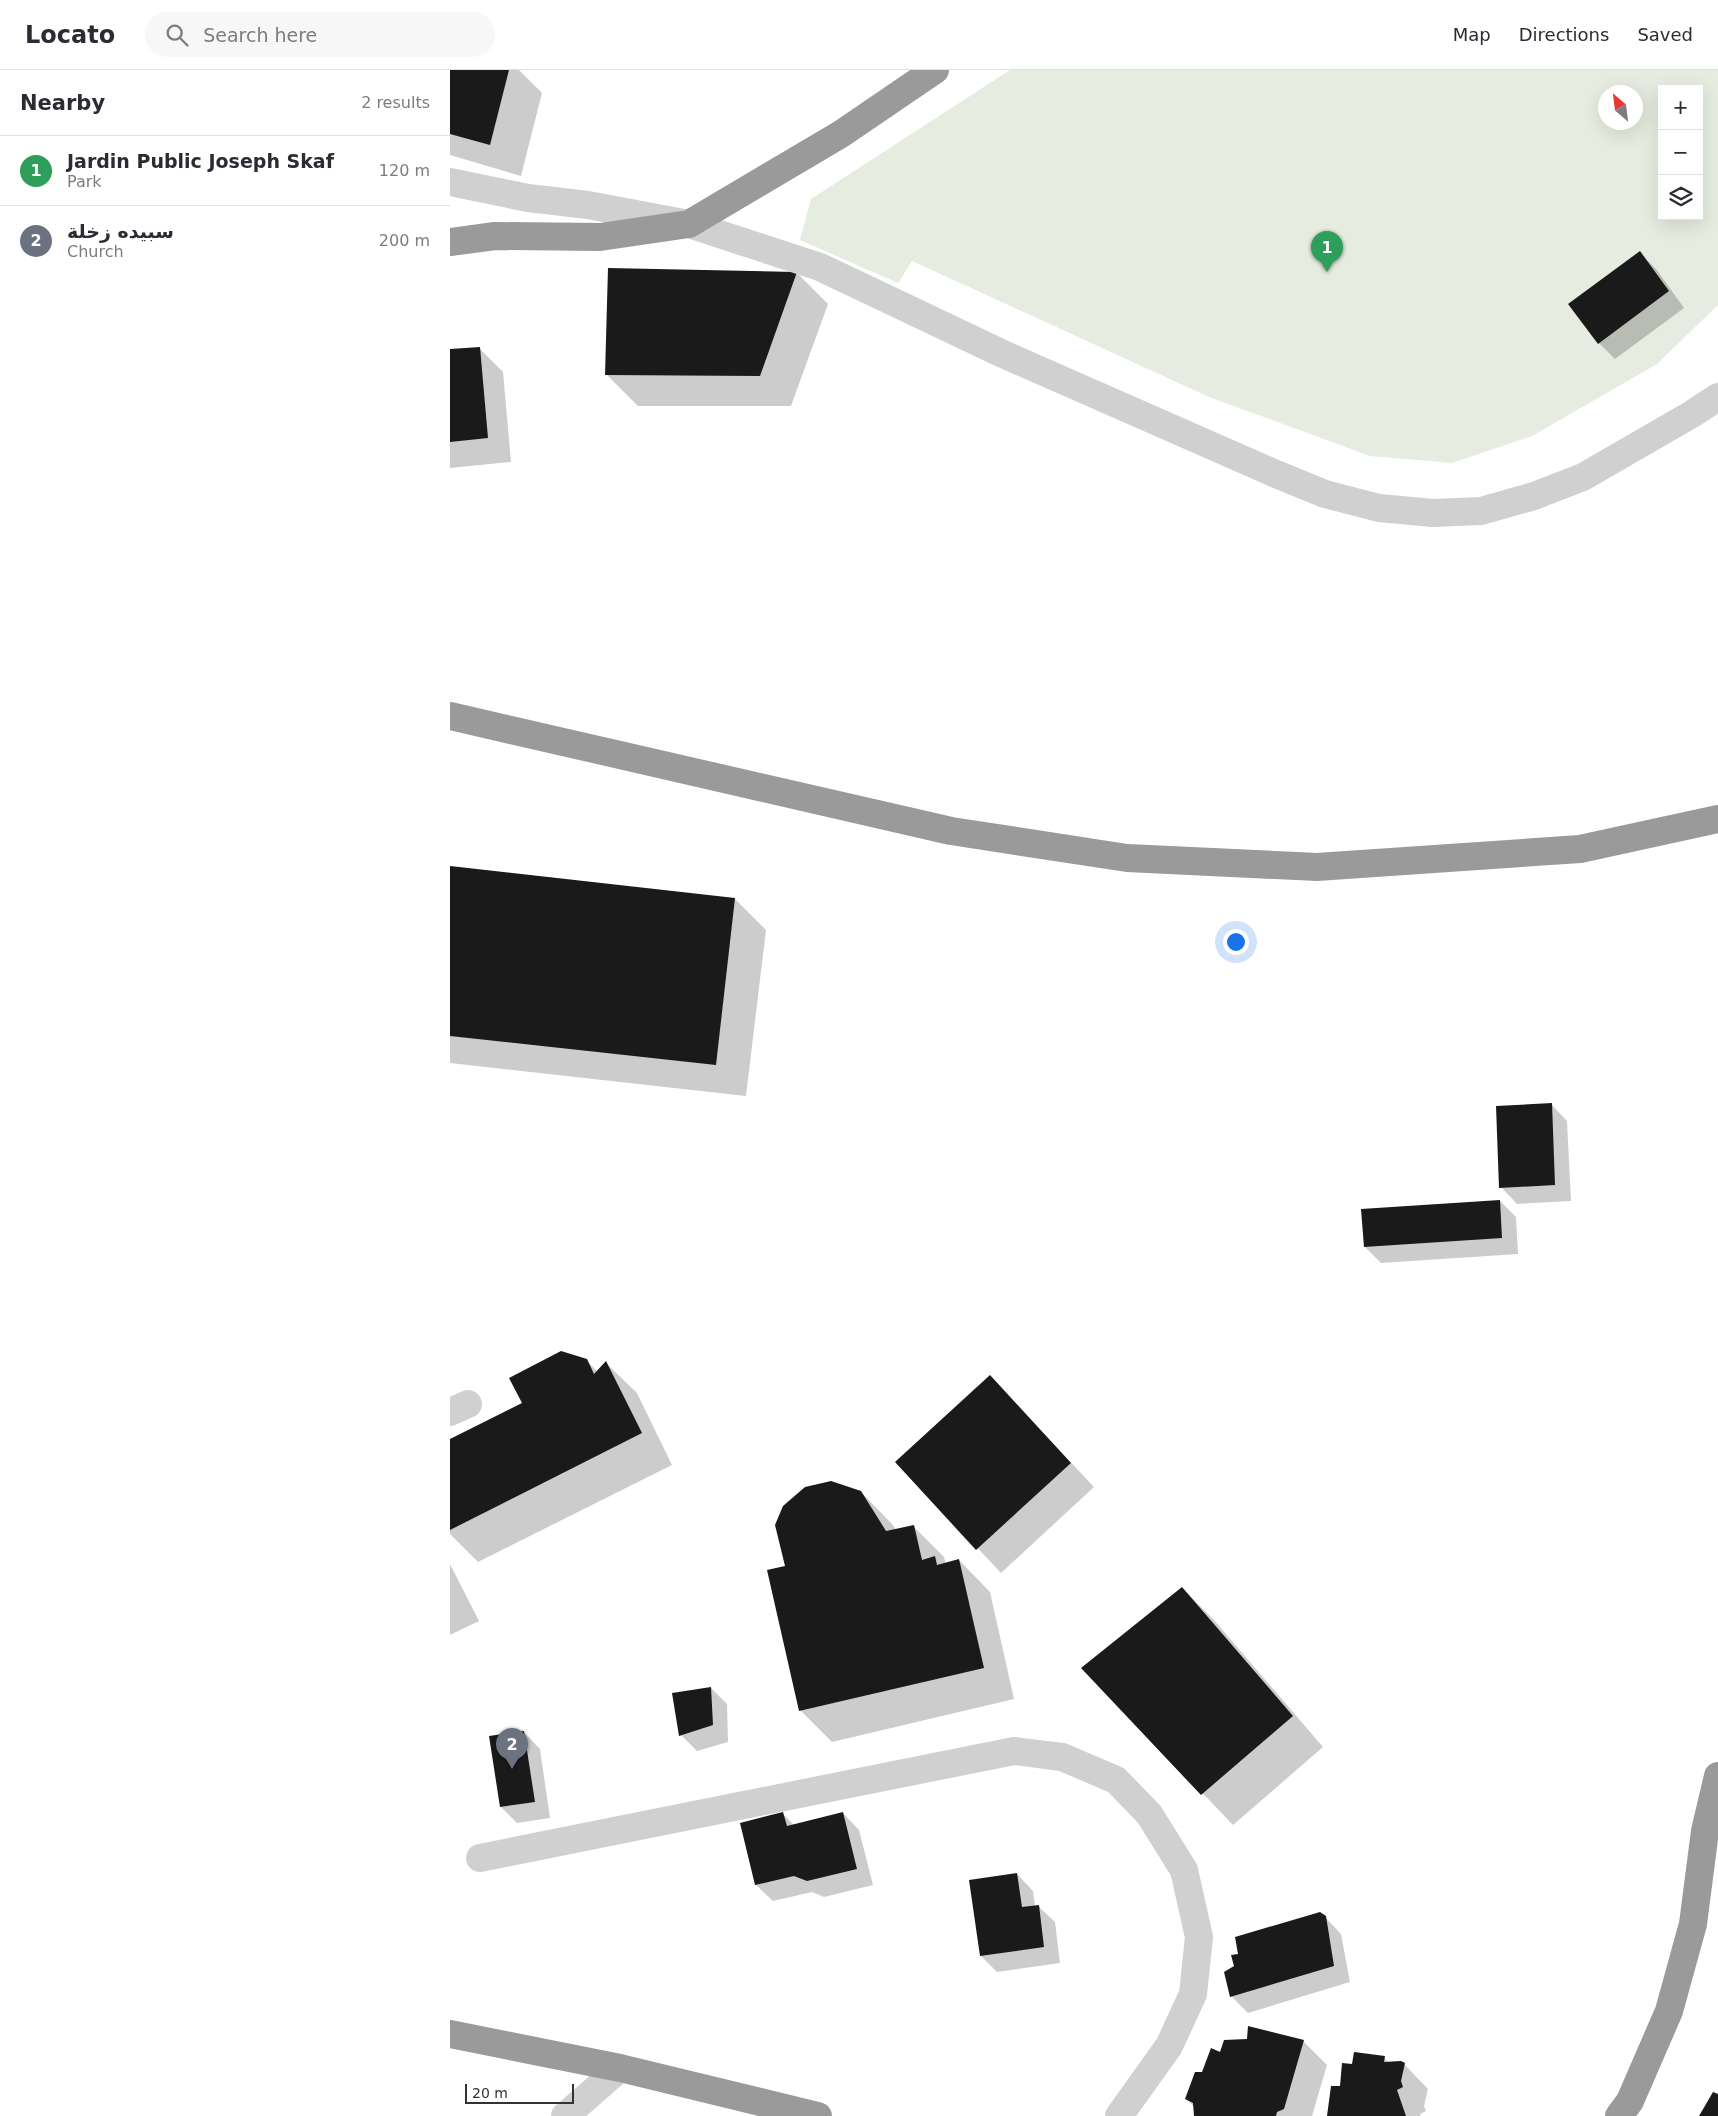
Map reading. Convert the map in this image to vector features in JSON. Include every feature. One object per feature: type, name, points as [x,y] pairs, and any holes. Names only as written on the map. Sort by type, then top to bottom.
[{"type":"highway","points":[[450,242],[495,236],[600,236],[690,224],[841,134],[934,70]]},
{"type":"highway","points":[[450,716],[951,831],[1127,858],[1317,867],[1580,849],[1718,819]]},
{"type":"highway","points":[[1619,2116],[1630,2102],[1669,2011],[1694,1924],[1705,1831],[1718,1776]]},
{"type":"highway","points":[[450,2034],[620,2068],[818,2116]]},
{"type":"street","points":[[450,182],[528,198],[588,205],[690,224],[820,267],[1003,354],[1276,474],[1325,494],[1379,508],[1433,513],[1481,511],[1534,496],[1582,476],[1692,414],[1718,397]]},
{"type":"street","points":[[1692,414],[1718,384]]},
{"type":"street","points":[[480,1858],[1014,1751],[1062,1757],[1116,1780],[1149,1814],[1184,1870],[1199,1937],[1193,1994],[1169,2046],[1119,2116]]},
{"type":"street","points":[[565,2116],[620,2068]]},
{"type":"shaded area","points":[[1010,70],[1718,70],[1718,305],[1657,364],[1532,436],[1452,463],[1370,456],[1209,397],[912,261],[898,283],[800,240],[811,199]]},
{"type":"building","points":[[450,70],[509,70],[490,145],[450,134]]},
{"type":"building","points":[[1640,251],[1669,291],[1598,344],[1568,304]]},
{"type":"building","points":[[608,268],[797,272],[760,376],[605,375]]},
{"type":"building","points":[[480,347],[488,438],[450,442],[450,349]]},
{"type":"building","points":[[450,866],[735,898],[716,1065],[450,1036]]},
{"type":"building","points":[[1552,1103],[1555,1185],[1499,1188],[1496,1106]]},
{"type":"building","points":[[1500,1200],[1502,1238],[1364,1247],[1361,1209]]},
{"type":"building","points":[[561,1351],[587,1359],[594,1374],[606,1361],[642,1433],[450,1530],[450,1439],[522,1403],[509,1378]]},
{"type":"building","points":[[990,1375],[1071,1463],[976,1550],[895,1462]]},
{"type":"building","points":[[831,1481],[861,1491],[886,1531],[914,1525],[922,1560],[935,1556],[937,1565],[959,1559],[984,1668],[799,1711],[767,1570],[785,1566],[775,1525],[783,1506],[805,1487]]},
{"type":"building","points":[[1182,1587],[1293,1716],[1201,1795],[1081,1668]]},
{"type":"building","points":[[711,1687],[713,1725],[679,1736],[672,1693]]},
{"type":"building","points":[[524,1731],[535,1802],[500,1807],[489,1736]]},
{"type":"building","points":[[783,1812],[787,1826],[843,1812],[857,1869],[807,1881],[794,1876],[755,1885],[740,1823]]},
{"type":"building","points":[[1017,1873],[1022,1907],[1039,1905],[1044,1947],[980,1956],[969,1880]]},
{"type":"building","points":[[1320,1912],[1326,1916],[1334,1966],[1230,1997],[1224,1972],[1234,1966],[1231,1955],[1238,1954],[1235,1937]]},
{"type":"building","points":[[1248,2026],[1304,2040],[1284,2109],[1277,2112],[1276,2116],[1194,2116],[1193,2103],[1185,2099],[1195,2072],[1202,2072],[1211,2048],[1220,2052],[1224,2040],[1247,2039]]},
{"type":"building","points":[[1354,2052],[1385,2056],[1384,2062],[1401,2061],[1405,2063],[1401,2081],[1403,2087],[1397,2090],[1406,2116],[1327,2116],[1331,2086],[1340,2086],[1342,2063],[1352,2064]]},
{"type":"building","points":[[1713,2092],[1718,2094],[1718,2116],[1699,2116]]},
{"type":"place","name":"Jardin Public Joseph Skaf","points":[[1327,272]]},
{"type":"place","name":"سبيده زخلة","points":[[512,1769]]}]
